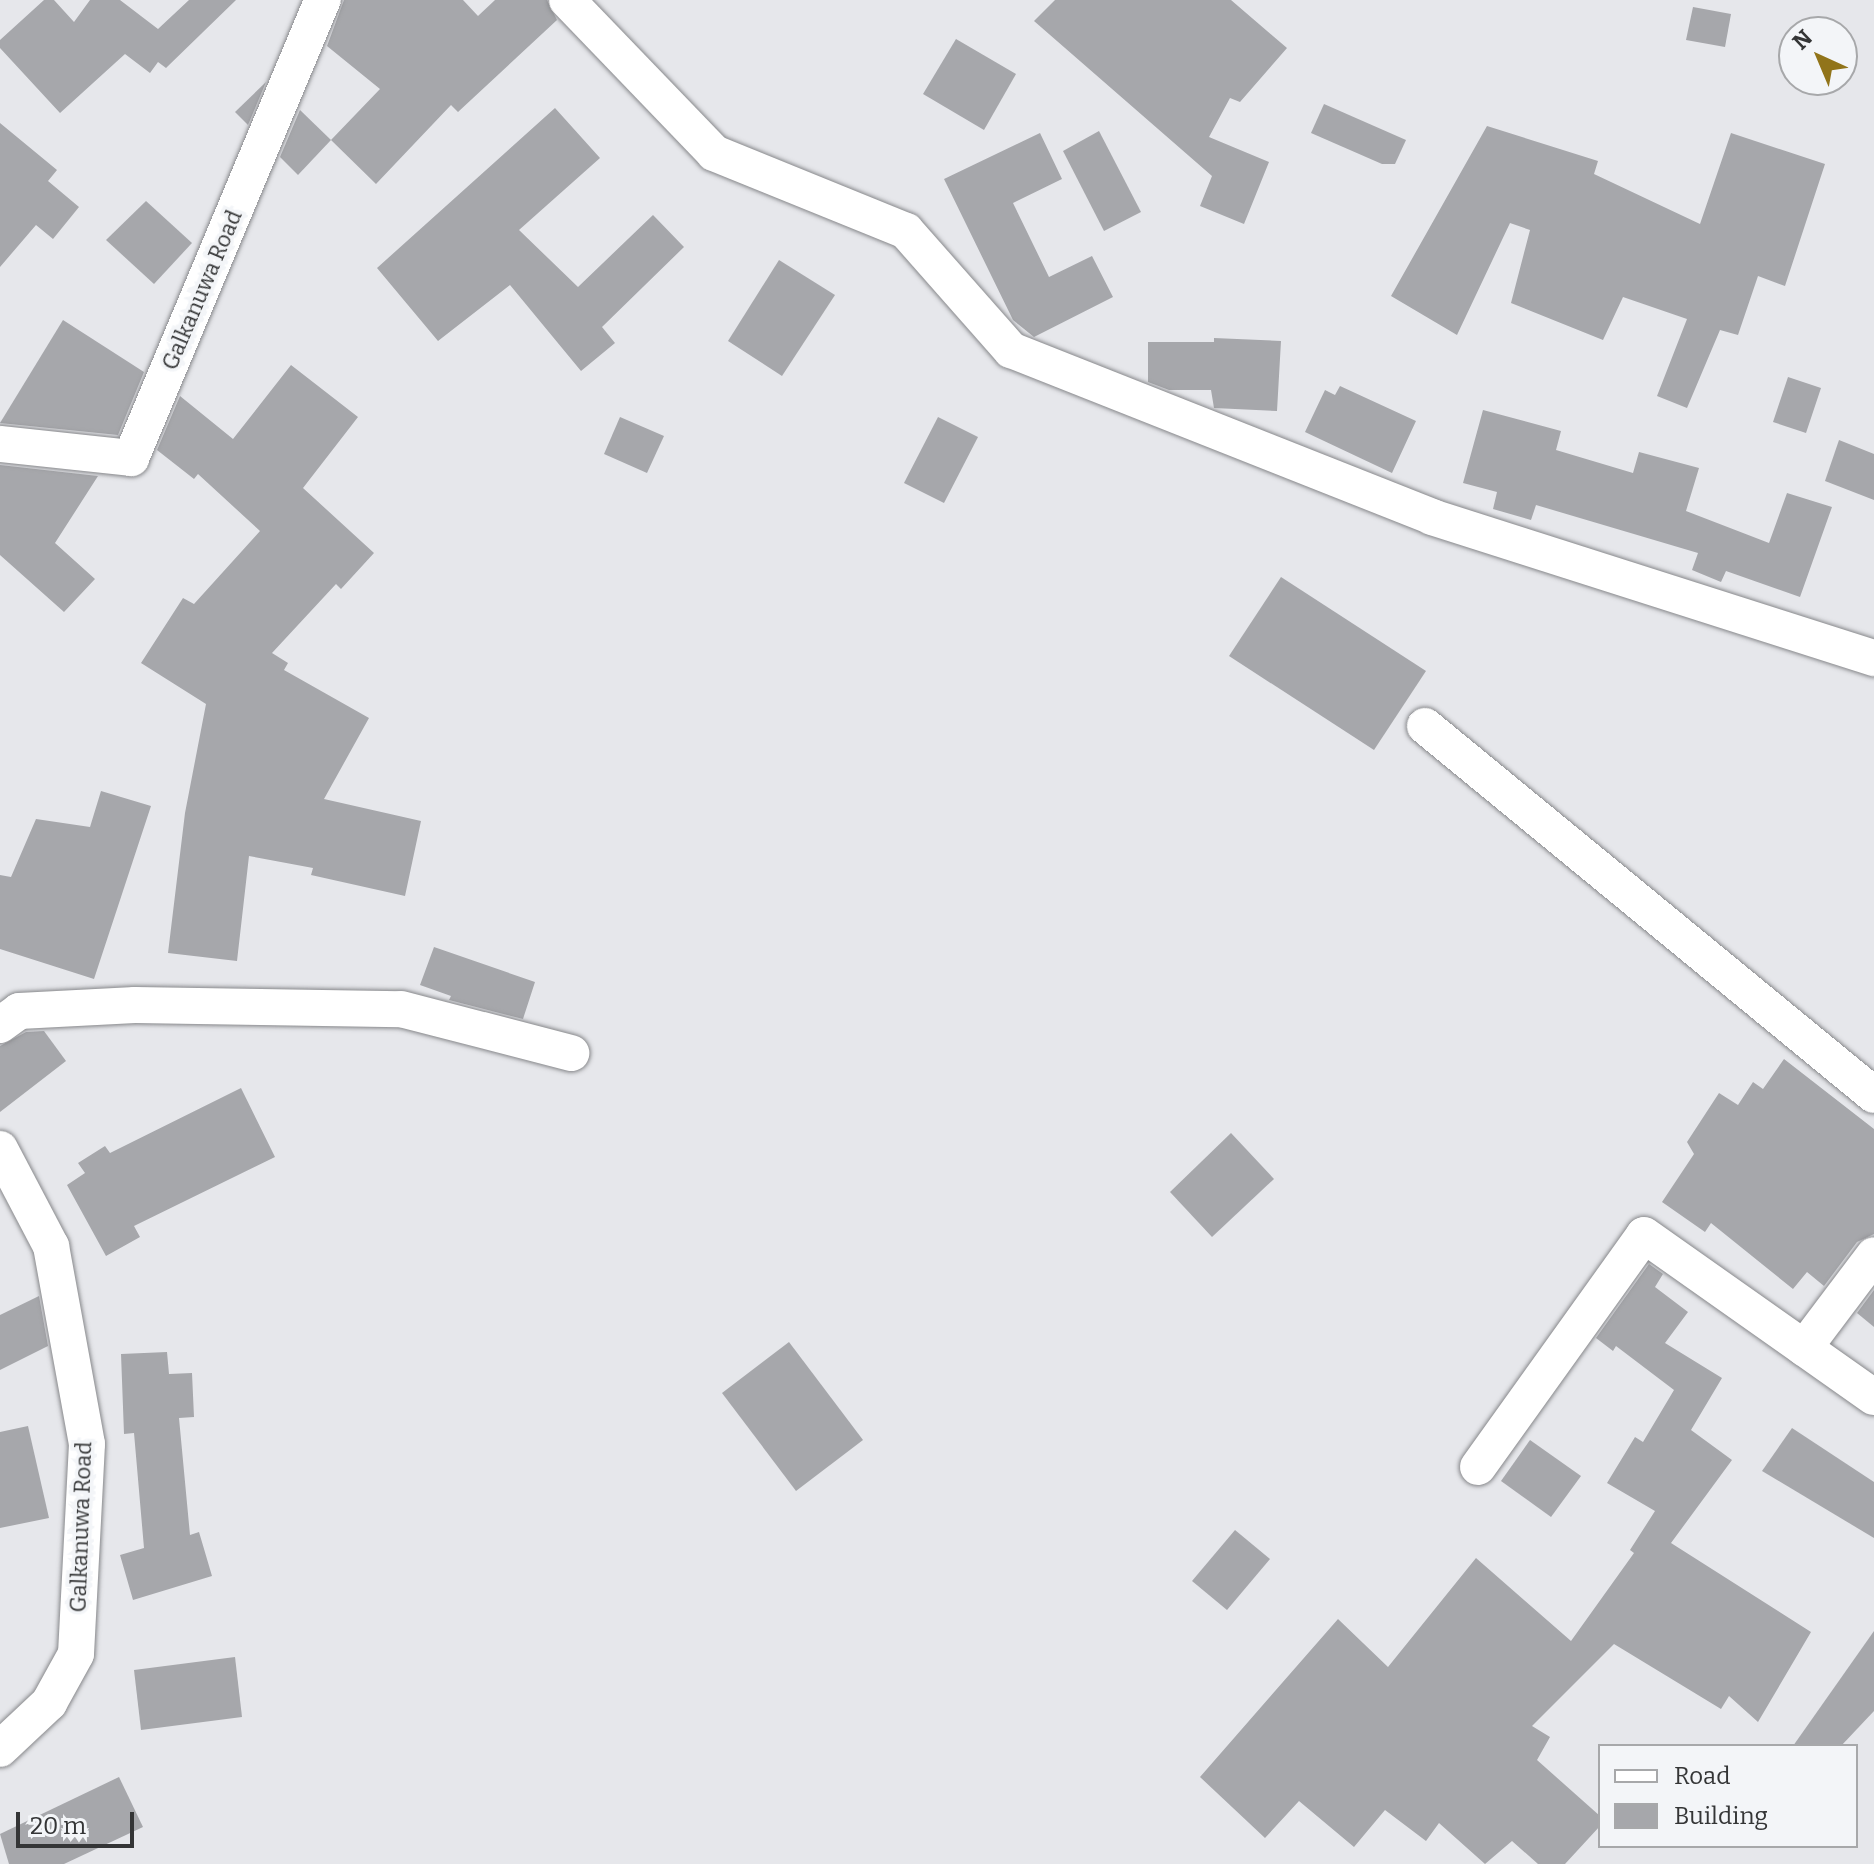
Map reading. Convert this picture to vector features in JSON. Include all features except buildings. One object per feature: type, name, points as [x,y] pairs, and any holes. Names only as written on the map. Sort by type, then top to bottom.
[{"type":"street","name":"Galkanuwa Road","points":[[0,444],[131,458],[323,0]]},
{"type":"street","points":[[567,0],[714,153],[906,231],[1011,350],[1432,517],[1874,658]]},
{"type":"street","points":[[1425,726],[1874,1095]]},
{"type":"street","points":[[0,1025],[19,1011],[135,1005],[401,1009],[571,1053]]},
{"type":"street","name":"Galkanuwa Road","points":[[0,1149],[51,1246],[87,1444],[76,1654],[49,1703],[0,1749]]},
{"type":"street","points":[[1478,1467],[1644,1235],[1874,1397]]},
{"type":"street","points":[[1804,1348],[1874,1255]]}]
